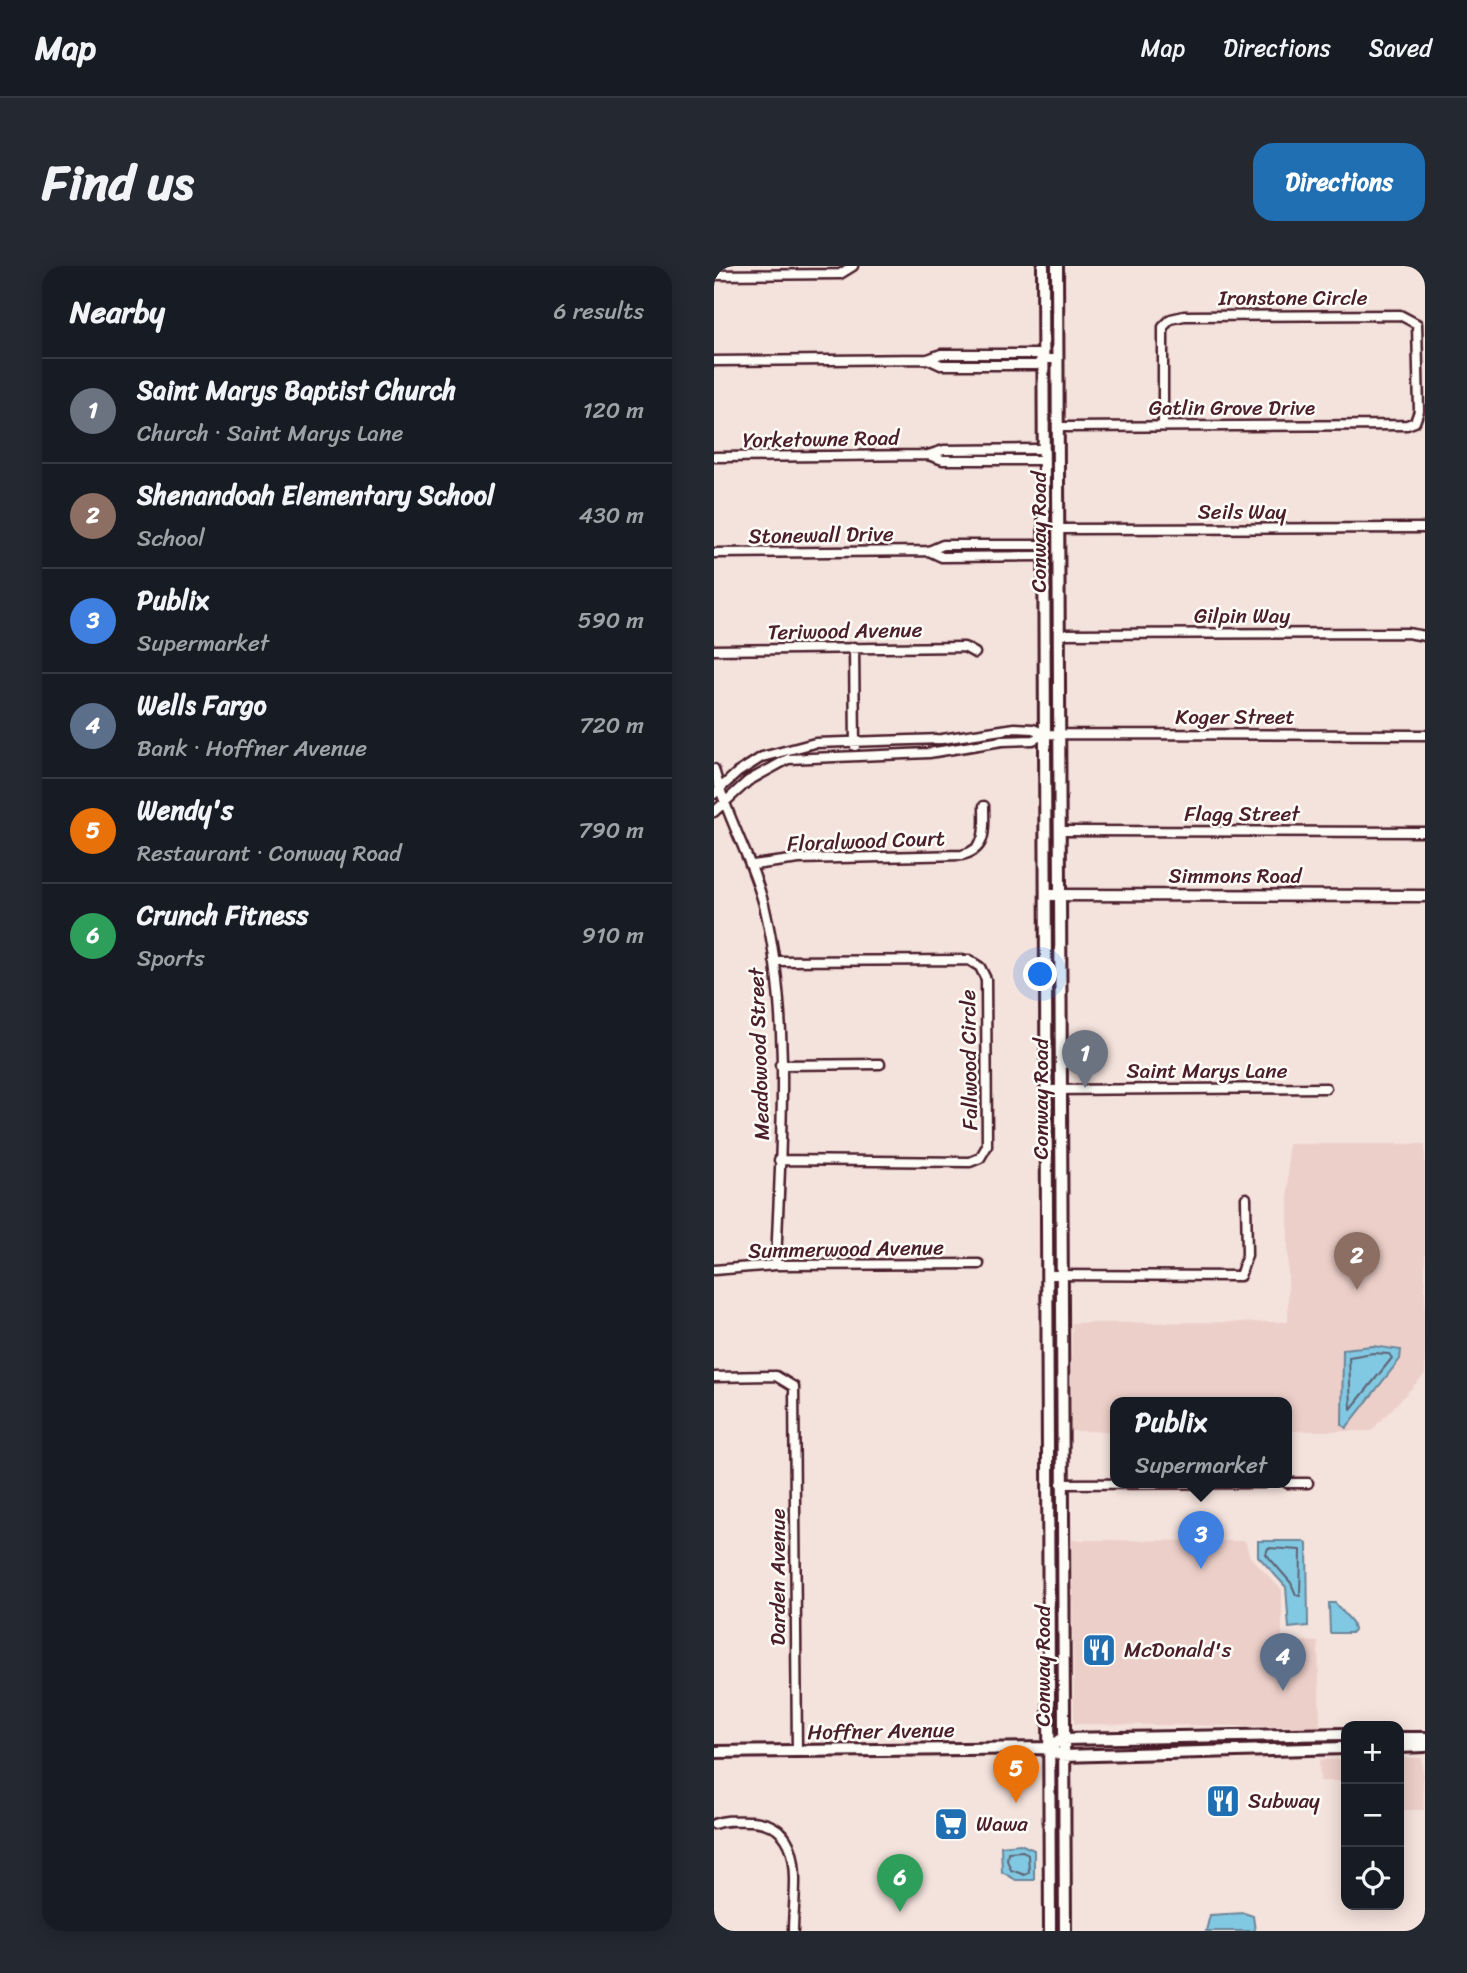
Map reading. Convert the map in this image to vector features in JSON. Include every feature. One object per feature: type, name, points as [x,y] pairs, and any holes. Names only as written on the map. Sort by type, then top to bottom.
[{"type":"main road","name":"Conway Road","points":[[1042,266],[1050,1931]]},
{"type":"main road","points":[[1049,266],[1057,294]]},
{"type":"main road","name":"Conway Road","points":[[1057,266],[1062,1756],[1065,1931]]},
{"type":"main road","points":[[1043,391],[1050,417],[1058,427]]},
{"type":"main road","points":[[1043,482],[1051,516],[1058,529]]},
{"type":"main road","points":[[1044,550],[1058,599]]},
{"type":"main road","points":[[1047,1481],[1053,1502],[1053,1541],[1062,1551]]},
{"type":"main road","points":[[1047,1549],[1056,1562],[1056,1588],[1062,1606]]},
{"type":"main road","points":[[1341,1734],[1062,1739],[1048,1748],[1062,1756],[1341,1748]]},
{"type":"main road","points":[[1404,1736],[1425,1735]]},
{"type":"main road","points":[[1404,1747],[1425,1746]]},
{"type":"main road","name":"Hoffner Avenue","points":[[714,1752],[1048,1748]]},
{"type":"main road","points":[[1049,1893],[1065,1916]]},
{"type":"street","points":[[714,275],[840,274],[853,266]]},
{"type":"street","name":"Ironstone Circle","points":[[1163,426],[1163,327],[1171,319],[1184,316],[1400,315],[1417,324],[1419,411],[1415,422],[1407,425]]},
{"type":"street","points":[[714,361],[928,359],[941,365],[1037,365],[1043,359],[1057,359]]},
{"type":"street","name":"Gatlin Grove Drive","points":[[1058,427],[1407,425]]},
{"type":"street","name":"Yorketowne Road","points":[[714,457],[928,455],[944,450],[1043,455]]},
{"type":"street","name":"Seils Way","points":[[1058,529],[1425,528]]},
{"type":"street","name":"Stonewall Drive","points":[[714,553],[929,551],[943,545],[1044,550]]},
{"type":"street","name":"Gilpin Way","points":[[1059,634],[1407,633],[1425,636]]},
{"type":"street","points":[[854,647],[854,756]]},
{"type":"street","name":"Teriwood Avenue","points":[[714,650],[964,647],[975,653]]},
{"type":"street","points":[[717,792],[762,757],[787,748],[815,743],[942,740],[1004,729],[1034,729],[1045,734]]},
{"type":"street","points":[[714,812],[765,769],[788,759],[954,750],[1002,741],[1034,740],[1045,734]]},
{"type":"street","name":"Koger Street","points":[[1045,734],[1425,734]]},
{"type":"street","name":"Meadowood Street","points":[[714,769],[717,792],[725,802],[753,865],[774,961],[780,1065],[776,1265]]},
{"type":"street","name":"Floralwood Court","points":[[753,865],[799,859],[962,855],[980,846],[984,838],[984,806]]},
{"type":"street","name":"Flagg Street","points":[[1060,831],[1425,832]]},
{"type":"street","name":"Simmons Road","points":[[1046,895],[1425,896]]},
{"type":"street","name":"Fallwood Circle","points":[[774,961],[969,960],[980,967],[986,979],[987,1146],[979,1158],[970,1162],[779,1160]]},
{"type":"street","points":[[780,1065],[880,1064]]},
{"type":"street","name":"Saint Marys Lane","points":[[1046,1090],[1326,1088]]},
{"type":"street","points":[[1047,1276],[1240,1276],[1247,1255],[1246,1198]]},
{"type":"street","name":"Summerwood Avenue","points":[[714,1270],[776,1265],[979,1264]]},
{"type":"street","name":"Darden Avenue","points":[[714,1377],[776,1376],[794,1387],[797,1752]]},
{"type":"street","points":[[1047,1403],[1061,1406]]},
{"type":"street","points":[[1047,1419],[1061,1406]]},
{"type":"street","points":[[1292,1483],[1308,1483]]},
{"type":"street","points":[[1061,1484],[1110,1484]]},
{"type":"street","points":[[714,1824],[725,1820],[767,1822],[789,1839],[793,1852],[793,1931]]},
{"type":"shaded area","points":[[1288,1144],[1425,1144],[1425,1374],[1371,1431],[1292,1431],[1292,1397],[1110,1397],[1110,1431],[1071,1431],[1072,1323],[1288,1322]]},
{"type":"shaded area","points":[[1072,1540],[1245,1541],[1250,1557],[1282,1590],[1282,1640],[1318,1642],[1320,1727],[1074,1724]]},
{"type":"shaded area","points":[[1404,1758],[1422,1758],[1424,1810],[1404,1810]]},
{"type":"shaded area","points":[[1341,1759],[1341,1781],[1320,1781],[1319,1760]]},
{"type":"water","points":[[1373,1346],[1401,1350],[1400,1359],[1346,1428],[1342,1425],[1343,1349]]},
{"type":"water","points":[[1258,1541],[1303,1541],[1307,1544],[1308,1626],[1289,1628],[1286,1587],[1258,1556]]},
{"type":"water","points":[[1329,1603],[1335,1603],[1352,1622],[1354,1630],[1351,1633],[1330,1633]]},
{"type":"water","points":[[1020,1844],[1034,1850],[1034,1880],[1016,1880],[1002,1872],[1001,1846]]},
{"type":"water","points":[[1244,1913],[1253,1916],[1255,1931],[1206,1931],[1210,1915]]},
{"type":"place","name":"Saint Marys Baptist Church","points":[[1085,1088]]},
{"type":"place","name":"Shenandoah Elementary School","points":[[1357,1290]]},
{"type":"place","name":"Publix","points":[[1201,1569]]},
{"type":"place","name":"McDonald's","points":[[1099,1650]]},
{"type":"place","name":"Wells Fargo","points":[[1283,1691]]},
{"type":"place","name":"Subway","points":[[1223,1801]]},
{"type":"place","name":"Wendy's","points":[[1016,1803]]},
{"type":"place","name":"Wawa","points":[[951,1824]]},
{"type":"place","name":"Crunch Fitness","points":[[900,1912]]}]
